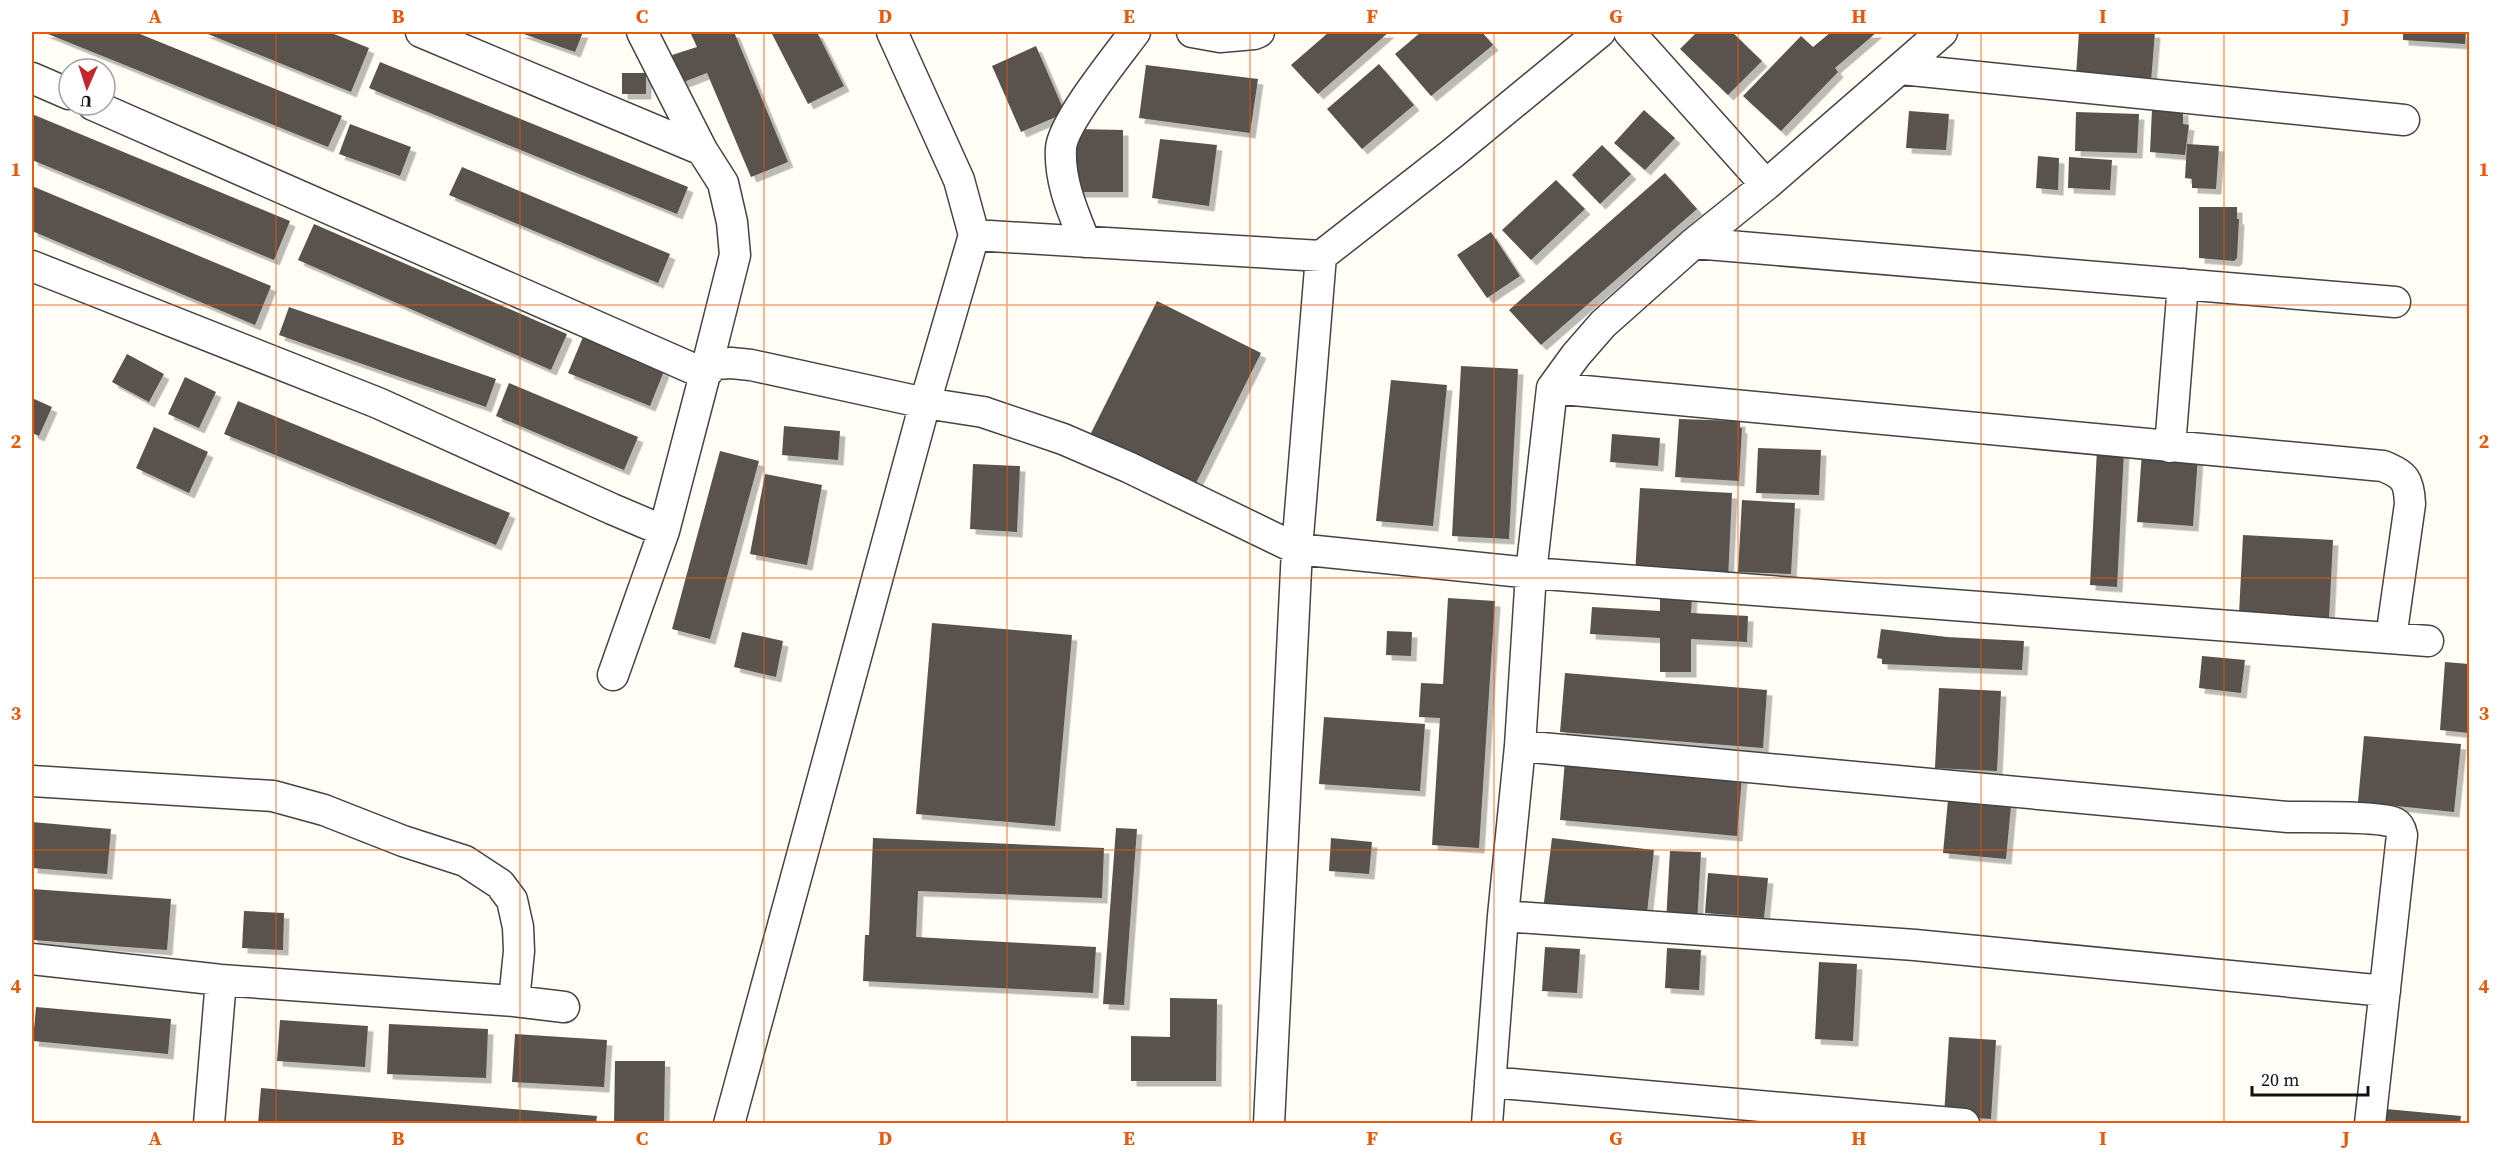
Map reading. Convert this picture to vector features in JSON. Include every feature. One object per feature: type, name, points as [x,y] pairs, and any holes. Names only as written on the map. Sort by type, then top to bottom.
[{"type":"street","points":[[421,32],[702,150]]},
{"type":"street","points":[[613,675],[664,531],[735,255],[732,222],[723,183],[702,150],[642,32]]},
{"type":"street","points":[[729,1124],[742,1068],[925,403],[974,235],[959,180],[892,32]]},
{"type":"street","points":[[1085,242],[1068,200],[1061,147],[1066,130],[1102,75],[1135,32]]},
{"type":"street","points":[[1192,32],[1220,37],[1259,32]]},
{"type":"street","points":[[974,235],[1321,256],[1453,153],[1600,32]]},
{"type":"street","points":[[1629,32],[1766,185]]},
{"type":"street","points":[[1487,1124],[1503,916],[1520,746],[1531,573],[1552,388],[1576,355],[1604,324],[1694,243],[1766,185],[1942,32]]},
{"type":"street","points":[[1900,69],[2404,120]]},
{"type":"street","points":[[32,78],[57,89]]},
{"type":"street","points":[[117,116],[705,374]]},
{"type":"street","points":[[1694,243],[2395,302]]},
{"type":"street","points":[[1269,1124],[1297,549],[1321,256]]},
{"type":"street","points":[[32,266],[378,403],[664,531]]},
{"type":"street","points":[[2170,447],[2183,284]]},
{"type":"street","points":[[705,374],[715,364],[751,365],[925,403],[983,412],[1064,440],[1137,472],[1297,549],[1531,573],[2428,641]]},
{"type":"street","points":[[1552,388],[2383,466],[2405,478],[2409,489],[2410,504],[2391,638]]},
{"type":"street","points":[[1520,746],[2288,817],[2375,820],[2395,823],[2402,835],[2370,1124]]},
{"type":"street","points":[[32,781],[273,796],[324,810],[404,841],[465,861],[500,884],[512,900],[518,927],[519,951],[514,1001]]},
{"type":"street","points":[[1503,916],[1916,945],[2385,991]]},
{"type":"street","points":[[32,959],[221,980],[514,1001],[564,1007]]},
{"type":"street","points":[[209,1124],[221,980]]},
{"type":"street","points":[[1490,1082],[1964,1124]]},
{"type":"building","points":[[43,32],[135,32],[342,116],[328,147],[117,62],[117,57],[105,57]]},
{"type":"building","points":[[203,32],[329,32],[369,48],[351,92]]},
{"type":"building","points":[[518,32],[583,32],[575,52]]},
{"type":"building","points":[[690,32],[734,32],[788,162],[751,177],[707,73],[681,83],[672,55],[697,47]]},
{"type":"building","points":[[771,32],[817,32],[844,86],[808,104]]},
{"type":"building","points":[[1329,32],[1389,32],[1318,94],[1291,65]]},
{"type":"building","points":[[1421,32],[1482,32],[1493,45],[1431,96],[1395,54]]},
{"type":"building","points":[[1697,32],[1732,32],[1762,61],[1728,95],[1680,49]]},
{"type":"building","points":[[1831,32],[1877,32],[1835,68],[1838,72],[1781,131],[1743,96],[1801,36],[1813,47]]},
{"type":"building","points":[[2079,32],[2155,32],[2151,81],[2076,75]]},
{"type":"building","points":[[2403,32],[2466,32],[2465,44],[2403,40]]},
{"type":"building","points":[[1036,46],[1065,113],[1021,132],[992,66]]},
{"type":"building","points":[[380,62],[688,187],[677,214],[369,88]]},
{"type":"building","points":[[1379,64],[1414,105],[1362,149],[1327,109]]},
{"type":"building","points":[[1146,65],[1258,79],[1250,133],[1139,118]]},
{"type":"building","points":[[622,73],[646,73],[646,94],[622,94]]},
{"type":"building","points":[[2152,109],[2183,110],[2183,124],[2189,125],[2185,155],[2150,152]]},
{"type":"building","points":[[1644,110],[1675,138],[1645,170],[1614,143]]},
{"type":"building","points":[[1909,111],[1949,114],[1946,150],[1906,148]]},
{"type":"building","points":[[2076,112],[2139,114],[2137,153],[2075,151]]},
{"type":"building","points":[[32,114],[290,221],[274,260],[32,160]]},
{"type":"building","points":[[350,124],[411,147],[400,176],[339,154]]},
{"type":"building","points":[[1076,129],[1123,130],[1123,192],[1075,192]]},
{"type":"building","points":[[1160,139],[1217,145],[1209,206],[1152,198]]},
{"type":"building","points":[[2187,144],[2219,146],[2216,189],[2192,188],[2192,179],[2185,178]]},
{"type":"building","points":[[1602,145],[1631,174],[1600,204],[1572,175]]},
{"type":"building","points":[[2038,156],[2059,158],[2058,190],[2036,188]]},
{"type":"building","points":[[2069,157],[2112,160],[2110,190],[2068,188]]},
{"type":"building","points":[[462,167],[670,254],[658,283],[449,195]]},
{"type":"building","points":[[1665,173],[1697,209],[1541,345],[1509,310]]},
{"type":"building","points":[[1556,180],[1585,209],[1531,260],[1502,230]]},
{"type":"building","points":[[32,186],[271,286],[255,325],[32,231]]},
{"type":"building","points":[[2199,207],[2237,207],[2237,219],[2239,219],[2237,258],[2234,261],[2199,258]]},
{"type":"building","points":[[314,224],[567,334],[551,370],[298,260]]},
{"type":"building","points":[[1491,232],[1520,276],[1487,298],[1457,255]]},
{"type":"building","points":[[1157,301],[1261,353],[1194,487],[1090,435]]},
{"type":"building","points":[[289,307],[496,379],[486,407],[279,335]]},
{"type":"building","points":[[583,337],[664,371],[650,406],[568,373]]},
{"type":"building","points":[[127,354],[164,374],[149,402],[112,382]]},
{"type":"building","points":[[1461,366],[1518,369],[1509,539],[1452,536]]},
{"type":"building","points":[[185,377],[216,392],[199,428],[168,414]]},
{"type":"building","points":[[1391,380],[1447,385],[1433,526],[1376,521]]},
{"type":"building","points":[[509,383],[638,437],[624,470],[496,416]]},
{"type":"building","points":[[32,398],[52,407],[39,436],[32,433]]},
{"type":"building","points":[[238,401],[510,513],[496,545],[224,434]]},
{"type":"building","points":[[1679,419],[1740,421],[1740,428],[1742,428],[1739,481],[1675,477]]},
{"type":"building","points":[[784,426],[840,431],[838,460],[782,455]]},
{"type":"building","points":[[154,427],[208,452],[189,493],[136,468]]},
{"type":"building","points":[[1612,434],[1660,438],[1658,466],[1610,462]]},
{"type":"building","points":[[1758,448],[1821,450],[1819,495],[1756,493]]},
{"type":"building","points":[[2097,449],[2124,451],[2117,587],[2090,585]]},
{"type":"building","points":[[720,451],[759,461],[710,639],[672,629]]},
{"type":"building","points":[[2142,452],[2198,456],[2193,526],[2137,522]]},
{"type":"building","points":[[973,464],[1020,466],[1017,532],[970,529]]},
{"type":"building","points":[[765,474],[822,485],[807,565],[750,554]]},
{"type":"building","points":[[1640,488],[1732,493],[1728,580],[1635,575]]},
{"type":"building","points":[[1742,500],[1795,503],[1791,574],[1738,572]]},
{"type":"building","points":[[2243,535],[2333,540],[2329,619],[2239,614]]},
{"type":"building","points":[[1660,595],[1692,595],[1691,613],[1748,616],[1747,642],[1691,639],[1691,672],[1660,672],[1660,638],[1590,634],[1592,607],[1660,611]]},
{"type":"building","points":[[1448,598],[1495,601],[1479,848],[1432,845],[1440,718],[1419,717],[1421,683],[1443,684]]},
{"type":"building","points":[[932,623],[1072,635],[1055,826],[916,814]]},
{"type":"building","points":[[1881,629],[1947,637],[2024,641],[2022,670],[1882,664],[1882,659],[1877,658]]},
{"type":"building","points":[[1387,631],[1412,632],[1411,656],[1386,655]]},
{"type":"building","points":[[742,632],[783,641],[776,677],[734,667]]},
{"type":"building","points":[[2202,656],[2245,660],[2241,693],[2199,688]]},
{"type":"building","points":[[2445,662],[2469,664],[2469,733],[2440,730]]},
{"type":"building","points":[[1565,673],[1767,690],[1763,748],[1560,732]]},
{"type":"building","points":[[1939,688],[2001,691],[1997,771],[1935,768]]},
{"type":"building","points":[[1324,717],[1425,724],[1420,791],[1319,784]]},
{"type":"building","points":[[2364,736],[2461,744],[2454,812],[2358,802]]},
{"type":"building","points":[[1565,760],[1742,776],[1737,836],[1560,820]]},
{"type":"building","points":[[1949,789],[2012,795],[2006,859],[1943,853]]},
{"type":"building","points":[[32,822],[111,829],[107,874],[32,868]]},
{"type":"building","points":[[1116,828],[1137,829],[1124,1005],[1103,1004]]},
{"type":"building","points":[[873,838],[1104,848],[1102,898],[918,891],[916,937],[1096,947],[1093,993],[863,981],[865,935],[869,935]]},
{"type":"building","points":[[1331,838],[1372,842],[1369,874],[1329,871]]},
{"type":"building","points":[[1552,838],[1654,850],[1646,922],[1543,910]]},
{"type":"building","points":[[1670,851],[1701,852],[1697,924],[1666,922]]},
{"type":"building","points":[[1708,873],[1768,878],[1764,918],[1705,913]]},
{"type":"building","points":[[32,889],[171,899],[167,950],[32,940]]},
{"type":"building","points":[[244,911],[284,913],[283,950],[242,948]]},
{"type":"building","points":[[1545,947],[1580,949],[1577,993],[1542,991]]},
{"type":"building","points":[[1667,948],[1701,950],[1699,990],[1665,988]]},
{"type":"building","points":[[1819,962],[1857,964],[1853,1041],[1815,1039]]},
{"type":"building","points":[[1170,998],[1217,999],[1216,1081],[1131,1081],[1131,1036],[1170,1037]]},
{"type":"building","points":[[36,1007],[171,1019],[168,1054],[33,1041]]},
{"type":"building","points":[[280,1020],[368,1026],[365,1067],[277,1061]]},
{"type":"building","points":[[389,1024],[488,1029],[486,1078],[387,1074]]},
{"type":"building","points":[[515,1034],[607,1040],[604,1087],[512,1082]]},
{"type":"building","points":[[1949,1037],[1996,1040],[1991,1119],[1944,1116]]},
{"type":"building","points":[[615,1061],[665,1061],[664,1124],[614,1124]]},
{"type":"building","points":[[261,1088],[597,1116],[596,1124],[258,1124]]},
{"type":"building","points":[[2386,1109],[2461,1116],[2460,1124],[2385,1124]]}]
